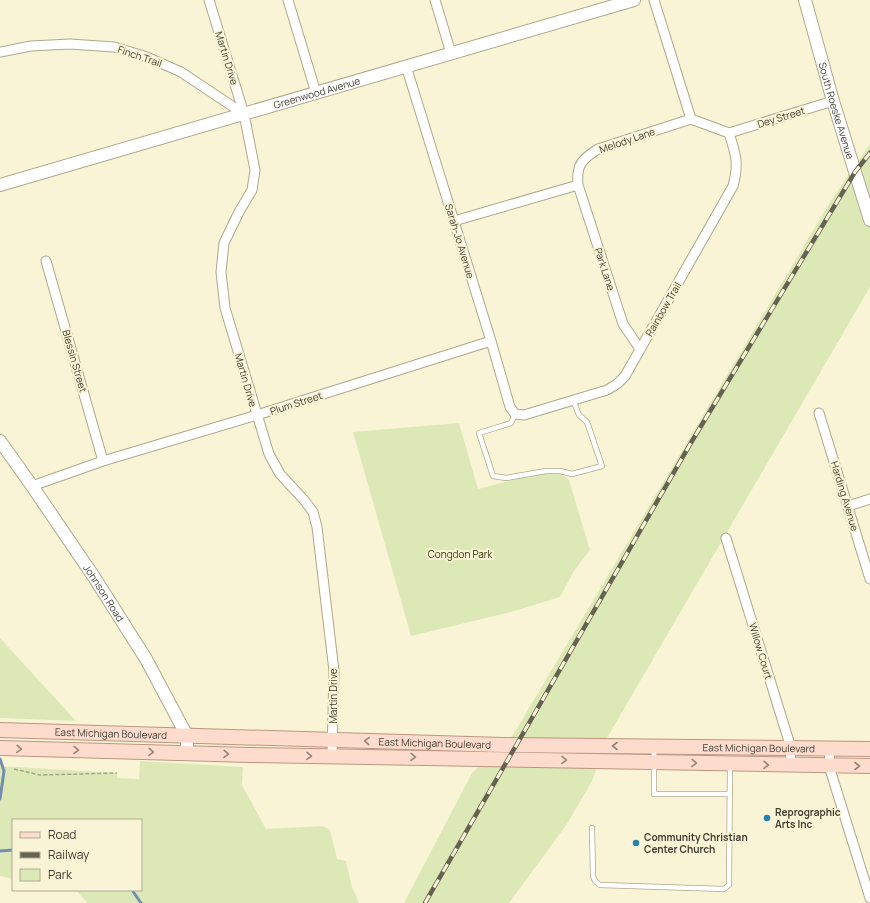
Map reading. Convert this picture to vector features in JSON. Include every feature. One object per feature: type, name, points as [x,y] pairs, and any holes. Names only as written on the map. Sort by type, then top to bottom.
[{"type":"main road","name":"East Michigan Boulevard","points":[[0,730],[504,746],[870,749]]},
{"type":"main road","name":"East Michigan Boulevard","points":[[0,748],[38,750],[870,766]]},
{"type":"street","name":"Martin Drive","points":[[209,0],[244,114],[255,170],[252,190],[239,212],[224,243],[221,272],[225,308],[269,454],[280,474],[313,512],[317,527],[334,671],[332,756]]},
{"type":"street","points":[[288,0],[316,93]]},
{"type":"street","points":[[435,0],[452,53]]},
{"type":"street","name":"Greenwood Avenue","points":[[0,185],[634,0]]},
{"type":"street","points":[[654,0],[691,119],[729,133]]},
{"type":"street","name":"South Roeske Avenue","points":[[805,0],[833,101],[870,220]]},
{"type":"street","name":"Finch Trail","points":[[0,52],[32,46],[70,44],[114,47],[147,57],[181,72],[244,114]]},
{"type":"street","name":"Sarah-Jo Avenue","points":[[406,66],[510,407],[515,414]]},
{"type":"street","name":"Dey Street","points":[[729,133],[833,101]]},
{"type":"street","name":"Melody Lane","points":[[578,185],[577,172],[581,164],[588,155],[598,149],[691,119]]},
{"type":"street","name":"Rainbow Trail","points":[[515,414],[524,415],[607,390],[617,384],[625,376],[733,186],[737,172],[737,157],[729,133]]},
{"type":"street","points":[[454,221],[578,185]]},
{"type":"street","name":"Park Lane","points":[[578,185],[623,324],[640,349]]},
{"type":"street","name":"Blessin Street","points":[[46,261],[103,461]]},
{"type":"street","name":"Plum Street","points":[[32,486],[103,461],[257,415],[491,341]]},
{"type":"street","name":"Harding Avenue","points":[[819,413],[870,579]]},
{"type":"street","name":"Johnson Road","points":[[0,442],[94,577],[146,659],[187,736],[187,753]]},
{"type":"street","points":[[848,506],[870,499]]},
{"type":"street","name":"Willow Court","points":[[726,538],[791,748],[790,765]]},
{"type":"street","points":[[830,748],[829,766],[870,898]]},
{"type":"lane","points":[[515,414],[511,423],[479,433],[493,476],[506,478],[546,471],[560,471],[572,474],[602,466],[587,422],[579,415],[573,400]]},
{"type":"lane","points":[[654,747],[654,794],[730,794]]},
{"type":"lane","points":[[592,828],[593,876],[595,881],[600,885],[724,889],[729,885],[730,764]]},
{"type":"path","points":[[14,769],[40,775],[117,773]]},
{"type":"green space","points":[[870,144],[870,287],[607,738],[592,781],[567,824],[509,903],[404,903],[472,773],[513,735],[830,202]]},
{"type":"green space","name":"Congdon Park","points":[[459,423],[478,489],[555,469],[569,480],[590,550],[574,571],[560,597],[511,612],[411,636],[353,432]]},
{"type":"green space","points":[[0,638],[76,721],[0,718]]},
{"type":"green space","points":[[140,761],[243,767],[242,785],[266,829],[323,826],[330,830],[337,859],[346,861],[352,887],[359,903],[87,903],[77,891],[142,891],[142,819],[12,819],[12,879],[0,876],[0,766],[117,773],[117,778],[139,779]]},
{"type":"waterway","points":[[0,759],[4,771],[0,799]]},
{"type":"waterway","points":[[0,851],[12,850]]},
{"type":"waterway","points":[[133,891],[141,903]]},
{"type":"railway","points":[[425,903],[692,441],[855,172],[870,153]]},
{"type":"place","name":"Reprographic Arts Inc","points":[[767,818]]},
{"type":"place","name":"Community Christian Center Church","points":[[636,843]]}]
